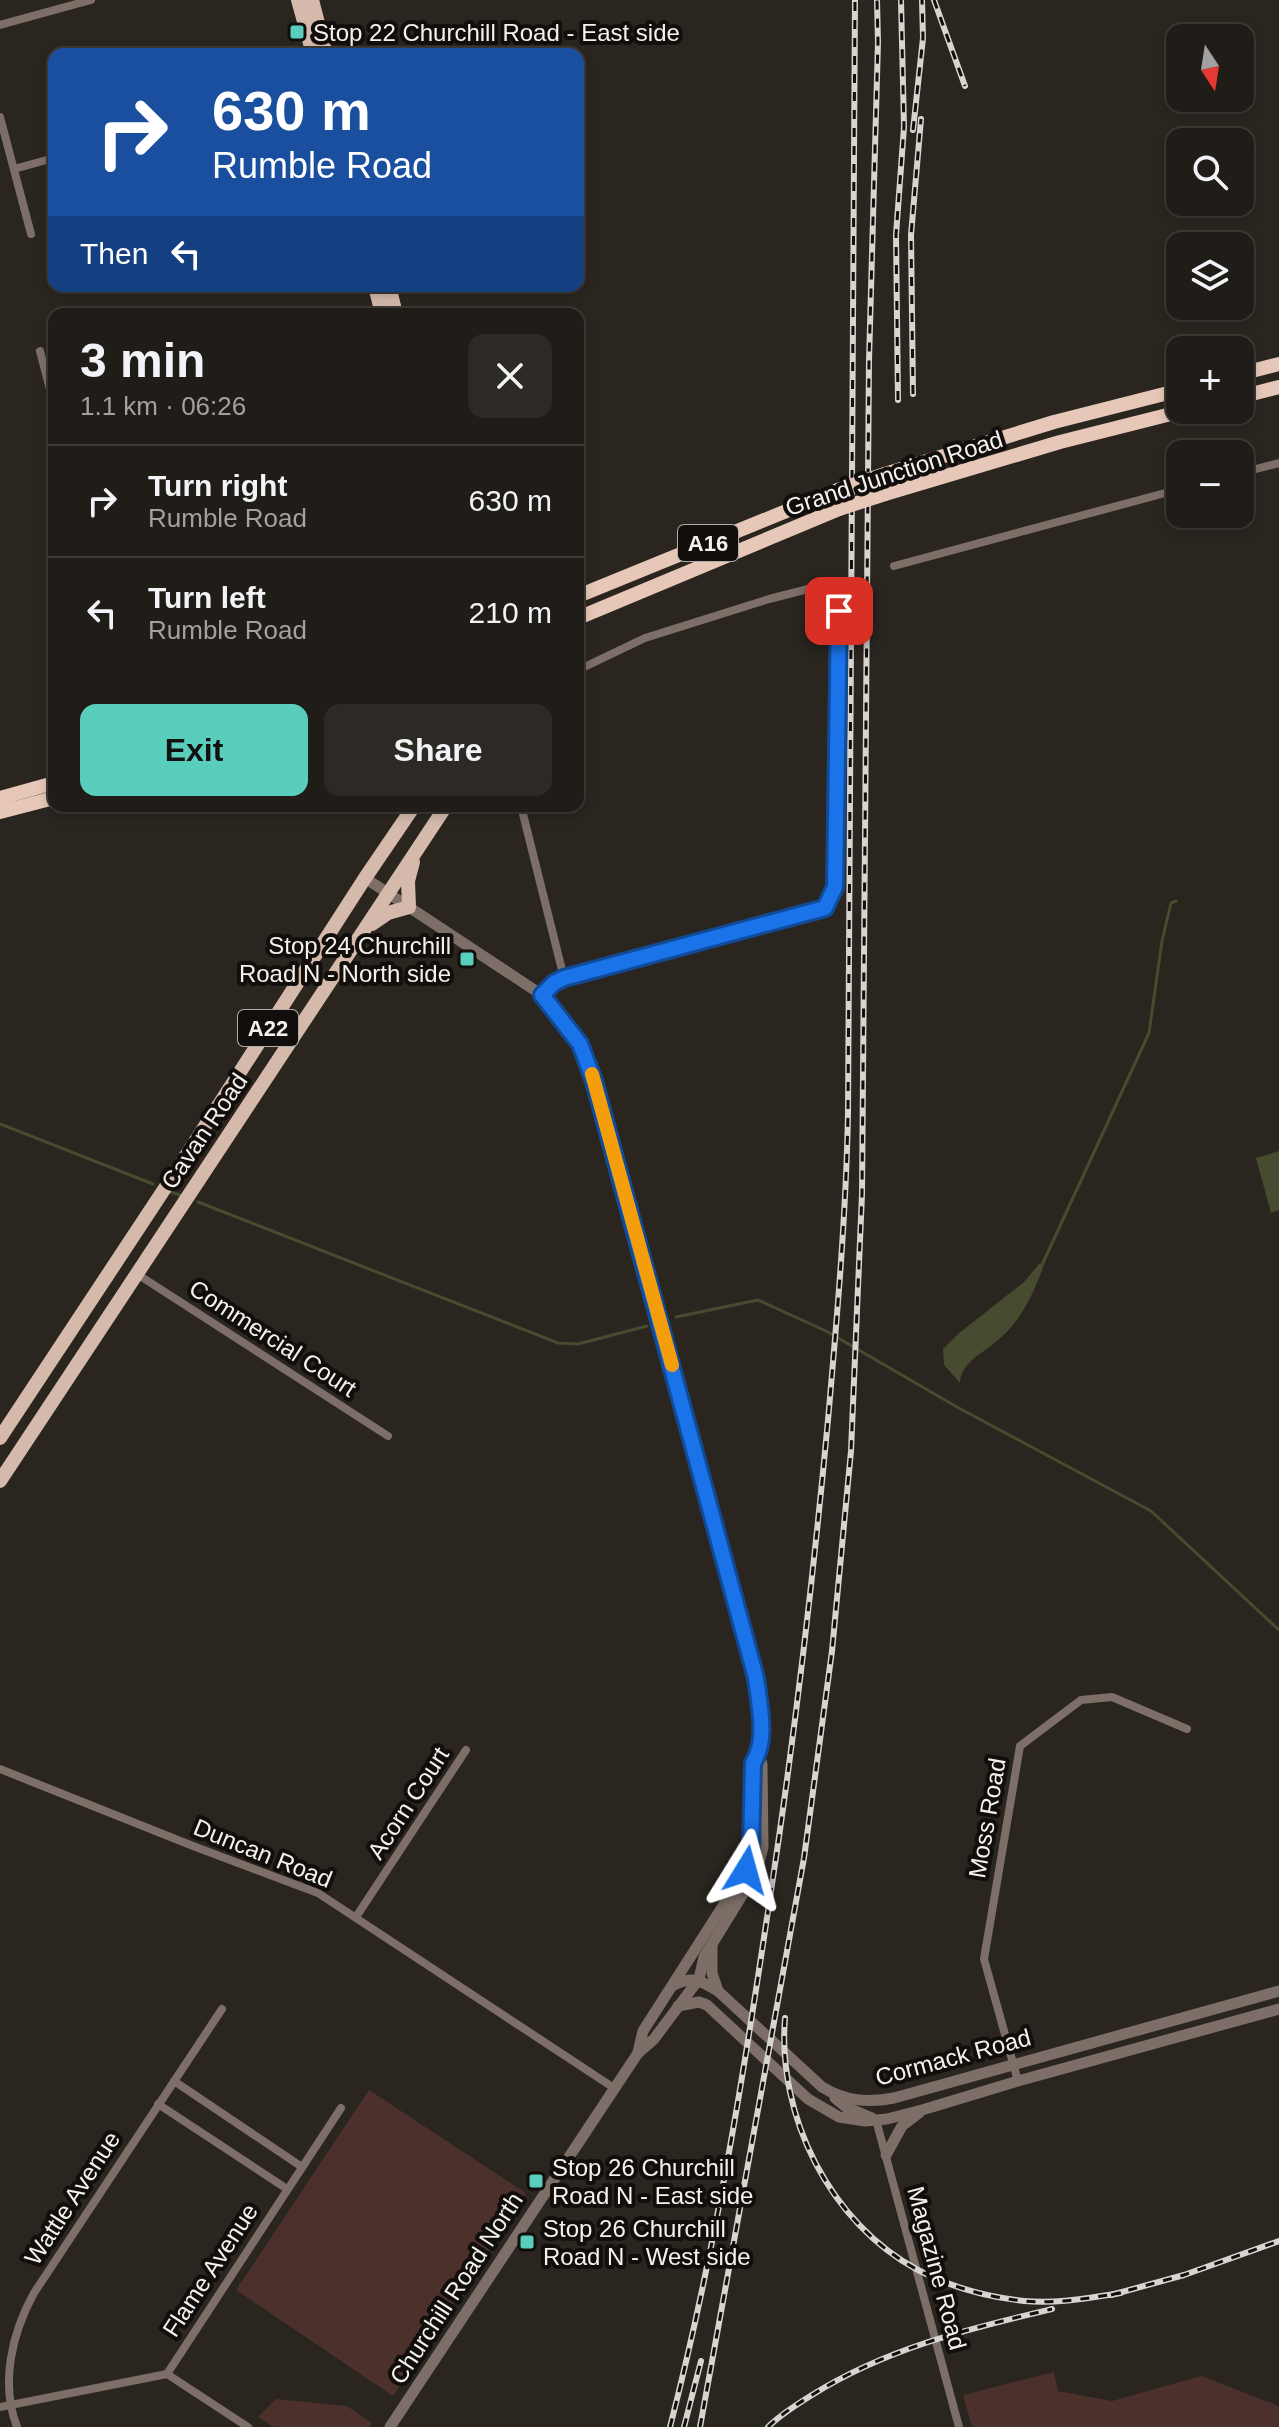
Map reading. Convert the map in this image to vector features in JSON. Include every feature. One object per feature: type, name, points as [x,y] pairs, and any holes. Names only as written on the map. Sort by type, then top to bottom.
[{"type":"highway","points":[[1254,370],[1279,364]]},
{"type":"highway","points":[[1254,393],[1279,387]]},
{"type":"highway","name":"Grand Junction Road","points":[[584,594],[838,490],[1054,422],[1166,394]]},
{"type":"highway","name":"Grand Junction Road","points":[[584,616],[839,509],[1060,442],[1166,415]]},
{"type":"highway","points":[[584,621],[613,604]]},
{"type":"highway","points":[[0,798],[48,785]]},
{"type":"highway","points":[[0,812],[48,800]]},
{"type":"main road","points":[[298,0],[311,48]]},
{"type":"main road","points":[[312,0],[324,48]]},
{"type":"main road","name":"Cavan Road","points":[[0,1438],[410,812]]},
{"type":"main road","name":"Cavan Road","points":[[0,1481],[442,812]]},
{"type":"main road","points":[[365,928],[388,913],[409,907],[408,881],[416,850]]},
{"type":"street","points":[[0,25],[91,0]]},
{"type":"street","points":[[0,117],[31,234]]},
{"type":"street","points":[[14,169],[48,160]]},
{"type":"street","points":[[40,351],[48,382]]},
{"type":"street","points":[[1254,469],[1279,463]]},
{"type":"street","points":[[894,566],[1166,493]]},
{"type":"street","points":[[542,995],[564,978],[825,908],[835,887],[840,581],[769,599],[645,638],[584,667]]},
{"type":"street","points":[[522,812],[564,978]]},
{"type":"street","name":"Churchill Road North","points":[[365,878],[542,995],[567,1024],[589,1065],[756,1678],[762,1764],[761,1857],[749,1887],[704,1957],[699,1979],[654,2039],[638,2053],[390,2427]]},
{"type":"street","name":"Commercial Court","points":[[137,1274],[388,1436]]},
{"type":"street","name":"Moss Road","points":[[1018,2081],[984,1959],[1020,1746],[1081,1700],[1112,1697],[1187,1729]]},
{"type":"street","name":"Acorn Court","points":[[356,1917],[466,1750]]},
{"type":"street","name":"Churchill Road North","points":[[638,2053],[643,2031],[746,1870],[751,1850],[753,1763],[759,1754]]},
{"type":"street","name":"Duncan Road","points":[[0,1769],[310,1889],[614,2088]]},
{"type":"street","points":[[712,1945],[712,1973],[718,1991]]},
{"type":"street","points":[[674,1985],[686,1979],[699,1979]]},
{"type":"street","name":"Cormack Road","points":[[699,1979],[718,1991],[822,2087],[841,2097],[859,2101],[904,2095],[1279,1991]]},
{"type":"street","name":"Cormack Road","points":[[678,2006],[699,2002],[707,2005],[787,2081],[827,2112],[851,2120],[876,2120],[922,2110],[1279,2009]]},
{"type":"street","name":"Wattle Avenue","points":[[17,2427],[10,2405],[8,2383],[20,2317],[222,2009]]},
{"type":"street","points":[[174,2081],[302,2167]]},
{"type":"street","points":[[822,2087],[846,2107],[876,2120],[904,2095]]},
{"type":"street","points":[[158,2104],[287,2189]]},
{"type":"street","name":"Flame Avenue","points":[[248,2427],[167,2374],[341,2108]]},
{"type":"street","points":[[886,2155],[902,2126],[922,2110]]},
{"type":"street","name":"Magazine Road","points":[[876,2120],[959,2427]]},
{"type":"street","points":[[0,2407],[167,2374]]},
{"type":"shaded area","points":[[1279,1151],[1279,1210],[1271,1213],[1256,1158]]},
{"type":"shaded area","points":[[1039,1264],[1044,1265],[1018,1319],[967,1366],[960,1383],[944,1365],[943,1349],[1024,1282]]},
{"type":"shaded area","points":[[369,2090],[526,2193],[393,2396],[236,2290]]},
{"type":"shaded area","points":[[1054,2372],[1058,2391],[1112,2401],[1201,2376],[1279,2406],[1279,2427],[972,2427],[963,2395]]},
{"type":"shaded area","points":[[276,2399],[347,2406],[372,2423],[369,2427],[273,2427],[258,2417]]},
{"type":"waterway","points":[[1042,1265],[1149,1033],[1162,941],[1171,903],[1176,901]]},
{"type":"waterway","points":[[0,1124],[153,1184]]},
{"type":"waterway","points":[[168,1191],[180,1195]]},
{"type":"waterway","points":[[198,1202],[558,1343],[578,1344],[647,1326]]},
{"type":"waterway","points":[[676,1317],[758,1300],[826,1331],[957,1407],[1151,1511],[1279,1630]]},
{"type":"railway","points":[[670,2427],[719,2207],[768,1911],[806,1628],[838,1305],[848,1114],[855,0]]},
{"type":"railway","points":[[700,2427],[804,1858],[832,1651],[851,1451],[862,1194],[869,361],[877,0]]},
{"type":"railway","points":[[898,400],[896,235],[904,127],[901,0]]},
{"type":"railway","points":[[913,130],[923,38],[922,0]]},
{"type":"railway","points":[[934,0],[965,86]]},
{"type":"railway","points":[[913,394],[911,235],[921,119]]},
{"type":"railway","points":[[785,2018],[785,2055],[790,2092],[800,2128],[835,2195],[859,2225],[887,2250],[930,2276],[997,2297],[1049,2302],[1121,2293]]},
{"type":"railway","points":[[1111,2295],[1184,2275],[1279,2241]]},
{"type":"railway","points":[[768,2427],[812,2395],[899,2352],[1052,2309]]},
{"type":"railway","points":[[684,2427],[701,2361]]},
{"type":"slow traffic","points":[[592,1074],[672,1365]]},
{"type":"place","name":"Stop 22 Churchill Road - East side","points":[[297,32]]},
{"type":"place","name":"Stop 24 Churchill Road N - North side","points":[[467,959]]},
{"type":"place","name":"Stop 26 Churchill Road N - East side","points":[[536,2181]]},
{"type":"place","name":"Stop 26 Churchill Road N - West side","points":[[527,2242]]},
{"type":"route","points":[[746,1870],[751,1850],[753,1763],[759,1754],[761,1718],[756,1678],[589,1065],[567,1024],[542,995],[564,978],[825,908],[835,887],[839,611]]}]
